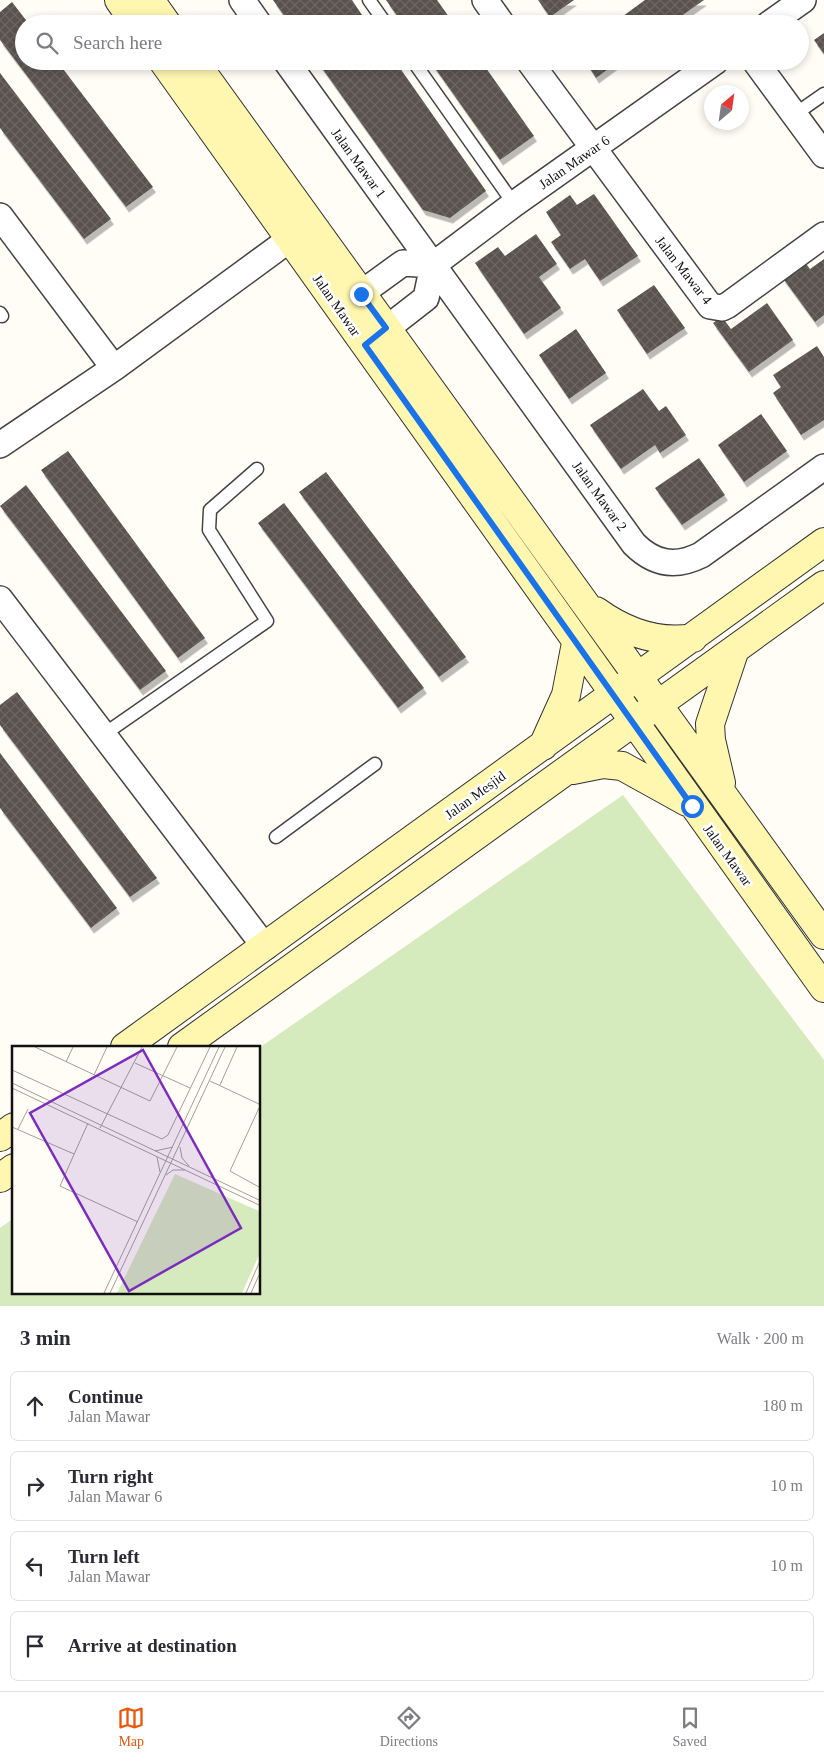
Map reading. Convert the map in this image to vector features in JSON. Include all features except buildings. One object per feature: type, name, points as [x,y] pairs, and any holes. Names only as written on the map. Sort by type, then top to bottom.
[{"type":"street","points":[[119,0],[130,15]]},
{"type":"street","points":[[150,0],[161,15]]},
{"type":"street","points":[[242,0],[253,15]]},
{"type":"street","points":[[485,0],[496,15]]},
{"type":"street","points":[[782,15],[803,0]]},
{"type":"street","name":"Jalan Mawar","points":[[169,70],[692,806],[824,988]]},
{"type":"street","name":"Jalan Mawar","points":[[200,70],[824,935]]},
{"type":"street","name":"Jalan Mawar 1","points":[[292,70],[433,265]]},
{"type":"street","points":[[536,70],[592,148]]},
{"type":"street","name":"Jalan Mawar 6","points":[[433,265],[514,204],[703,70]]},
{"type":"street","points":[[762,70],[824,155]]},
{"type":"street","name":"Jalan Mawar 4","points":[[592,148],[710,306],[722,308],[728,305],[824,235]]},
{"type":"street","points":[[0,216],[114,368]]},
{"type":"street","points":[[0,445],[114,368],[290,239]]},
{"type":"street","points":[[339,309],[403,263],[433,265],[426,298],[365,345]]},
{"type":"street","name":"Jalan Mawar 2","points":[[433,265],[634,544],[645,555],[658,561],[673,564],[688,562],[701,555],[824,467]]},
{"type":"street","name":"Jalan Mesjid","points":[[126,1046],[824,542]]},
{"type":"street","points":[[183,1046],[734,652],[824,585]]},
{"type":"street","points":[[0,599],[265,947]]},
{"type":"street","points":[[583,601],[616,625],[651,638],[675,641],[693,638]]},
{"type":"street","points":[[543,746],[566,695],[576,643]]},
{"type":"street","points":[[725,797],[711,740],[710,724],[734,652]]},
{"type":"street","points":[[545,787],[574,769],[602,764],[622,766],[692,806]]},
{"type":"street","points":[[0,1137],[12,1129]]},
{"type":"street","points":[[0,1178],[12,1169]]},
{"type":"lane","points":[[370,0],[380,15]]},
{"type":"lane","points":[[419,70],[514,204]]},
{"type":"lane","points":[[794,115],[824,94]]},
{"type":"lane","points":[[104,735],[267,621],[209,530],[210,510],[257,470]]},
{"type":"lane","points":[[276,837],[374,764]]},
{"type":"green space","points":[[623,795],[824,1060],[824,1306],[0,1306],[0,1228],[12,1219],[12,1294],[260,1294],[260,1047]]},
{"type":"route","points":[[361,294],[386,328],[365,345],[692,806]]}]
